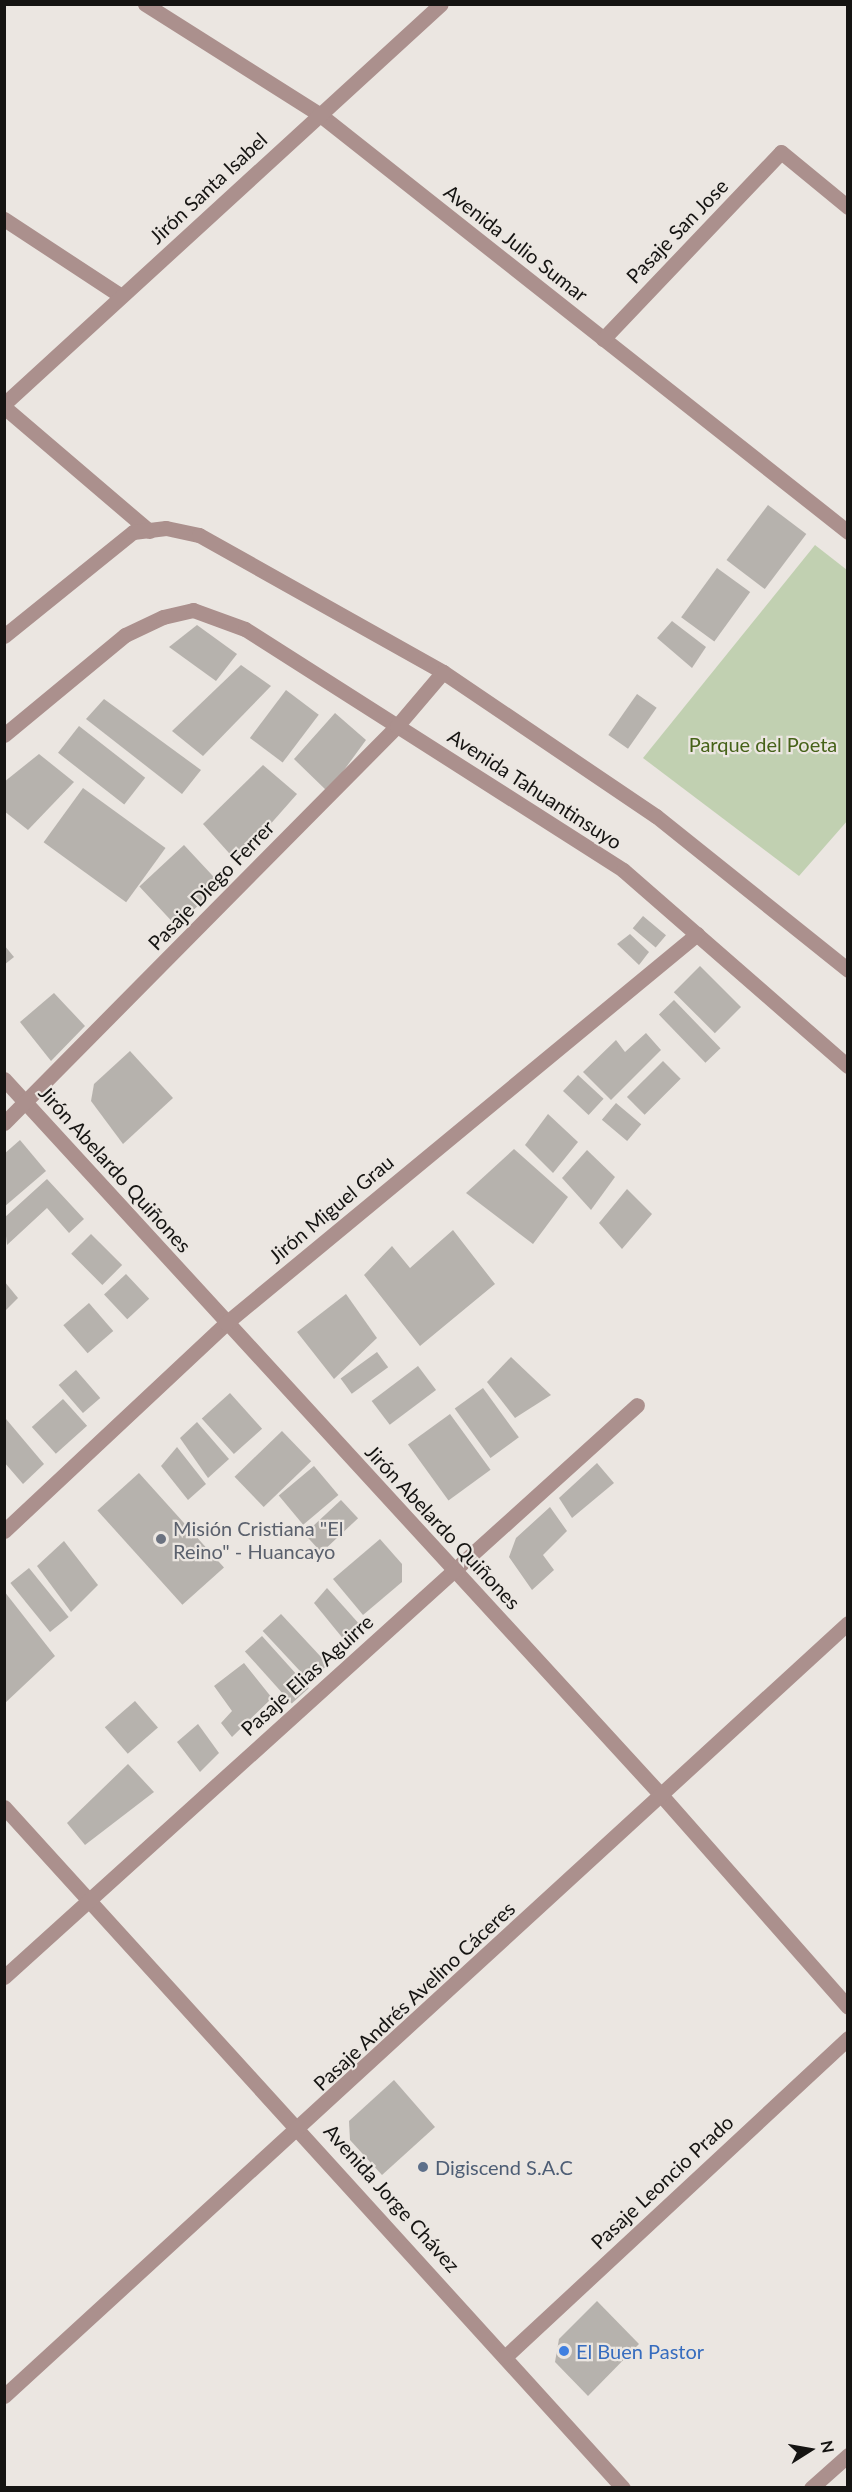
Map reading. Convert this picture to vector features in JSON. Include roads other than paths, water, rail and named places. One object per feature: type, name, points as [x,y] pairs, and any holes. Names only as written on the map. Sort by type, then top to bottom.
[{"type":"street","name":"Avenida Julio Sumar","points":[[145,4],[319,114],[848,532]]},
{"type":"street","name":"Jirón Santa Isabel","points":[[4,406],[441,4]]},
{"type":"street","name":"Pasaje San Jose","points":[[603,339],[781,152],[848,207]]},
{"type":"street","points":[[4,219],[121,296]]},
{"type":"street","points":[[4,406],[149,531]]},
{"type":"street","points":[[4,636],[133,532],[199,535],[443,672],[656,816],[848,970]]},
{"type":"street","name":"Avenida Tahuantinsuyo","points":[[4,735],[125,635],[163,617],[193,610],[245,629],[623,870],[848,1066]]},
{"type":"street","name":"Pasaje Diego Ferrer","points":[[4,1122],[26,1103],[397,726],[443,672]]},
{"type":"street","name":"Jirón Miguel Grau","points":[[4,1531],[226,1323],[697,934]]},
{"type":"street","name":"Jirón Abelardo Quiñones","points":[[4,1079],[662,1796],[848,2007]]},
{"type":"street","name":"Pasaje Elias Aguirre","points":[[4,1977],[638,1405]]},
{"type":"street","name":"Pasaje Andrés Avelino Cáceres","points":[[4,2396],[301,2129],[848,1623]]},
{"type":"street","name":"Avenida Jorge Chávez","points":[[4,1807],[301,2129],[623,2487]]},
{"type":"street","name":"Pasaje Leoncio Prado","points":[[506,2356],[848,2038]]},
{"type":"street","points":[[811,2487],[848,2455]]},
{"type":"place","name":"Misión Cristiana \"El Reino\" - Huancayo","points":[[161,1539]]},
{"type":"place","name":"Digiscend S.A.C","points":[[423,2167]]},
{"type":"place","name":"El Buen Pastor","points":[[564,2351]]},
{"type":"park label","name":"Parque del Poeta","points":[[763,744]]}]
